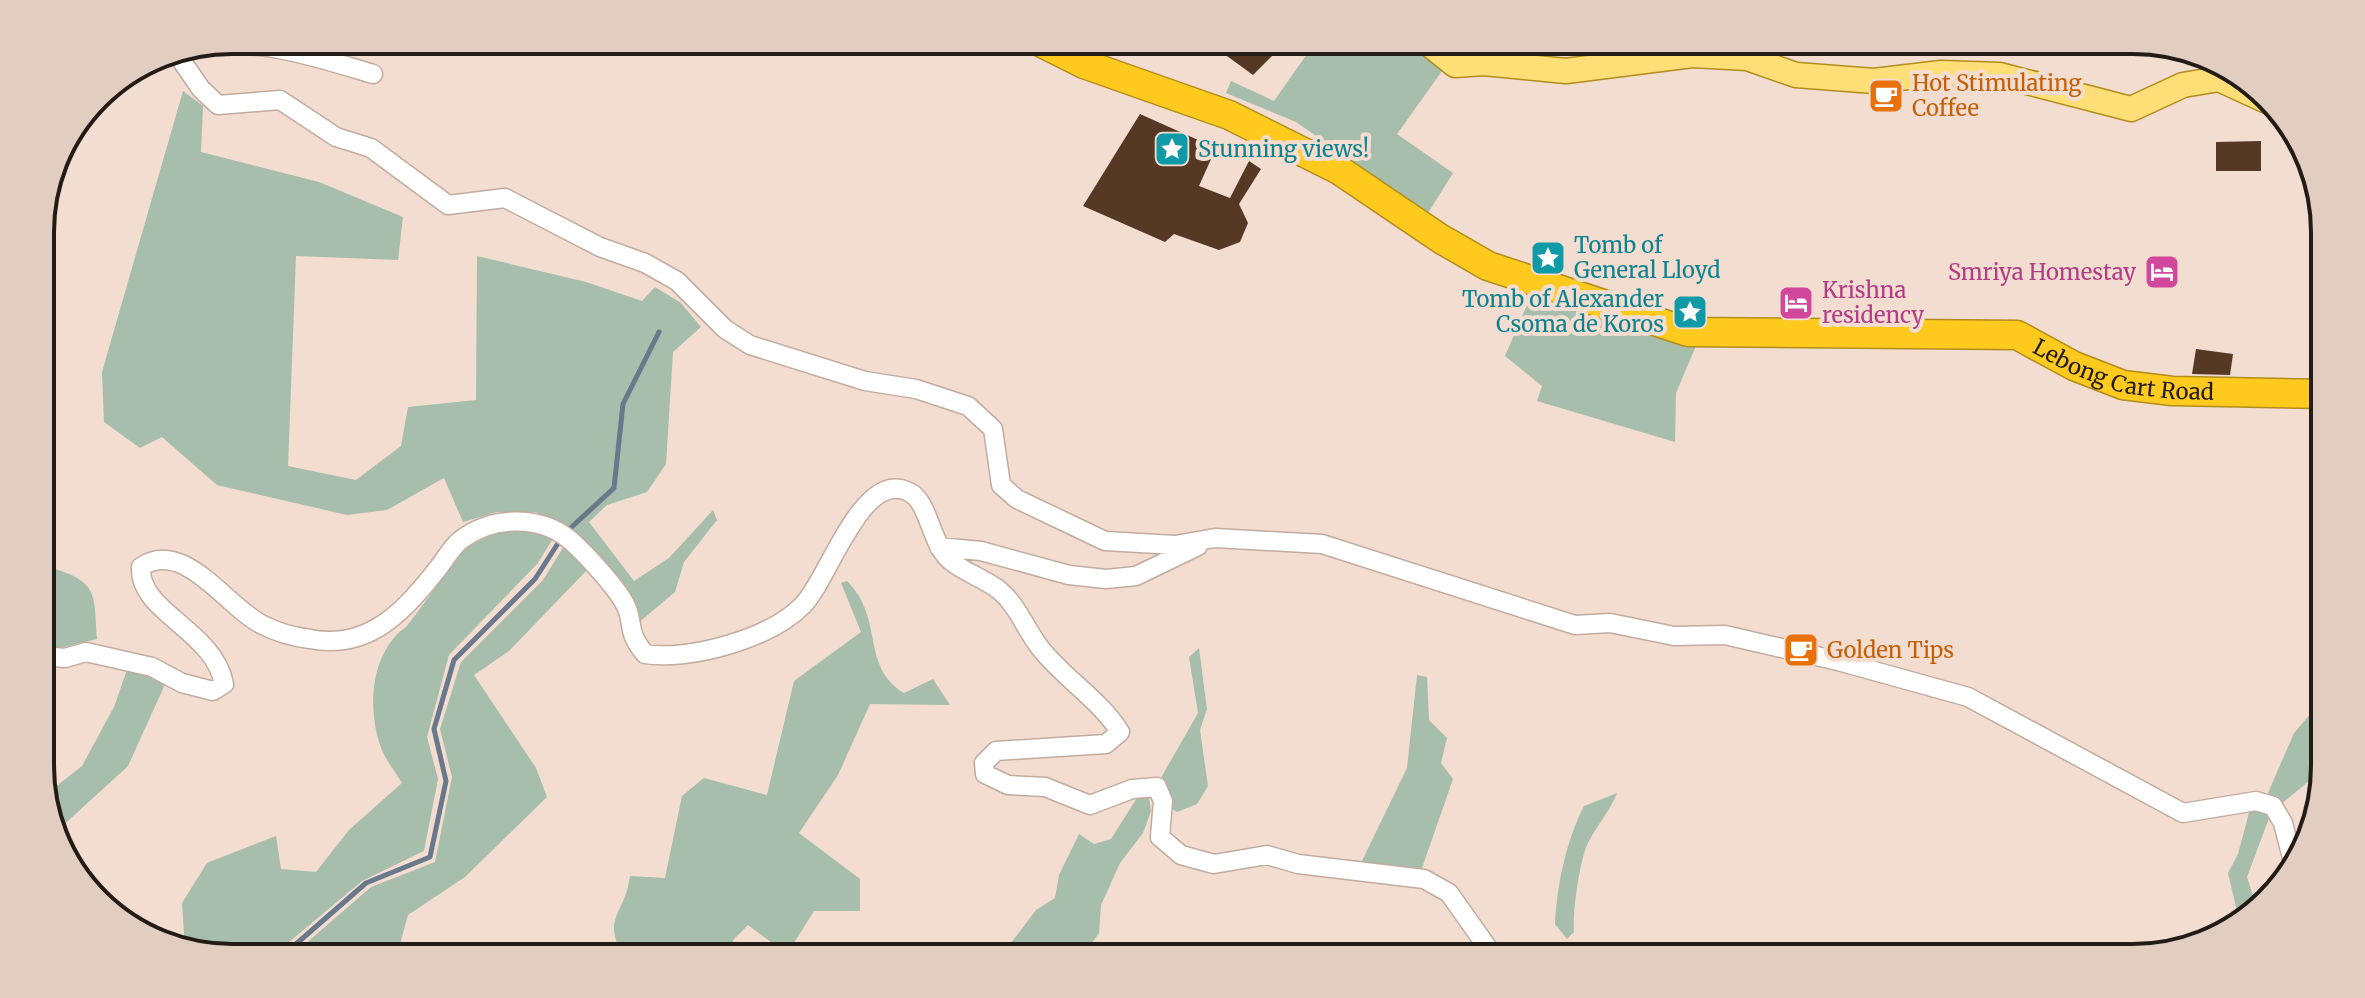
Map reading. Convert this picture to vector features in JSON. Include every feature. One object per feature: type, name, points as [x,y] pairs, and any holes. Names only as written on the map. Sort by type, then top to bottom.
[{"type":"highway","name":"Lebong Cart Road","points":[[1064,54],[1243,122],[1339,170],[1441,239],[1488,266],[1688,332],[2017,335],[2074,366],[2123,385],[2172,391],[2311,394]]},
{"type":"main road","points":[[1441,54],[1455,65],[1484,63],[1566,71],[1692,55],[1747,58],[1796,75],[1874,81],[1941,73],[2000,75],[2131,109],[2183,85],[2219,79],[2235,86]]},
{"type":"street","points":[[295,54],[373,74]]},
{"type":"street","points":[[182,61],[201,89],[218,105],[280,100],[336,137],[371,148],[448,205],[505,198],[600,247],[645,263],[677,281],[725,329],[750,345],[865,381],[916,389],[968,406],[993,429],[1001,485],[1017,499],[1075,530],[1105,541],[1175,545],[1215,538],[1322,544],[1575,625],[1610,623],[1674,636],[1725,635],[1838,661],[1968,697],[2183,813],[2256,801],[2273,806],[2283,823],[2290,850]]},
{"type":"street","points":[[54,657],[65,658],[86,652],[152,667],[171,674],[182,683],[213,691],[224,684],[221,665],[193,632],[152,600],[140,583],[141,567],[153,559],[172,560],[203,578],[261,625],[311,640],[343,640],[381,629],[406,609],[461,540],[485,527],[517,521],[545,524],[570,540],[626,605],[629,628],[645,654],[670,658],[736,642],[773,626],[803,605],[845,534],[883,488],[896,486],[914,493],[922,504],[932,537],[951,562],[996,587],[1017,606],[1039,647],[1072,683],[1104,707],[1120,732],[1106,744],[996,751],[984,763],[985,774],[1008,785],[1045,787],[1090,805],[1132,789],[1157,787],[1163,801],[1160,837],[1181,855],[1214,864],[1267,855],[1298,864],[1424,879],[1449,893],[1485,944]]},
{"type":"street","points":[[939,547],[981,551],[1069,575],[1106,579],[1136,576],[1215,538]]},
{"type":"green space","points":[[1307,54],[1424,54],[1442,71],[1397,134],[1453,173],[1428,213],[1296,122],[1226,93],[1231,81],[1274,101]]},
{"type":"green space","points":[[183,91],[203,106],[201,152],[319,182],[403,217],[398,260],[296,256],[288,466],[356,480],[401,446],[408,407],[476,400],[477,256],[586,282],[642,301],[655,287],[681,303],[701,327],[673,352],[666,464],[647,492],[607,505],[589,522],[634,581],[669,558],[713,510],[717,520],[684,562],[675,592],[637,624],[633,599],[574,532],[536,512],[497,512],[463,522],[444,478],[387,510],[347,515],[217,485],[162,437],[140,448],[104,422],[102,372]]},
{"type":"green space","points":[[1533,291],[1696,346],[1676,393],[1675,442],[1537,401],[1542,386],[1505,356]]},
{"type":"green space","points":[[502,530],[545,533],[552,540],[538,563],[449,655],[427,737],[438,779],[424,851],[362,881],[287,944],[232,944],[184,938],[182,903],[207,863],[276,836],[281,869],[316,872],[349,830],[402,783],[384,755],[376,730],[373,697],[379,664],[395,637],[407,626],[466,547]]},
{"type":"green space","points":[[564,546],[587,570],[509,651],[474,675],[536,768],[547,797],[465,877],[408,915],[400,944],[305,944],[371,887],[435,862],[452,777],[440,729],[461,662],[543,580]]},
{"type":"green space","points":[[54,569],[77,578],[90,591],[97,639],[54,650]]},
{"type":"green space","points":[[847,581],[859,596],[877,656],[890,682],[904,693],[933,679],[950,705],[870,704],[838,775],[799,833],[860,879],[860,911],[814,911],[793,944],[774,944],[748,925],[733,940],[734,944],[617,944],[614,924],[630,876],[665,878],[682,796],[704,778],[767,795],[794,681],[861,632],[841,583]]},
{"type":"green space","points":[[1199,648],[1207,709],[1200,730],[1208,786],[1197,804],[1177,812],[1166,805],[1162,776],[1198,713],[1189,657]]},
{"type":"green space","points":[[128,667],[167,680],[128,766],[64,825],[55,787],[82,766],[114,707]]},
{"type":"green space","points":[[1417,675],[1427,677],[1429,720],[1447,738],[1441,763],[1453,779],[1422,868],[1360,865],[1407,768]]},
{"type":"green space","points":[[2311,713],[2310,780],[2281,804],[2268,793],[2294,733]]},
{"type":"green space","points":[[1617,793],[1585,850],[1577,886],[1574,932],[1567,939],[1555,924],[1567,848],[1584,806]]},
{"type":"green space","points":[[1149,797],[1151,811],[1143,833],[1120,863],[1101,905],[1099,933],[1091,944],[1010,944],[1036,910],[1055,898],[1059,875],[1079,834],[1094,844],[1111,839],[1137,798]]},
{"type":"green space","points":[[2261,807],[2269,818],[2247,877],[2253,897],[2237,910],[2228,873],[2238,854],[2250,809]]},
{"type":"building","points":[[1224,54],[1274,54],[1253,75]]},
{"type":"building","points":[[1140,114],[1216,148],[1199,186],[1230,198],[1249,161],[1261,169],[1239,204],[1248,223],[1240,242],[1219,250],[1174,234],[1165,242],[1083,206]]},
{"type":"building","points":[[2261,141],[2261,171],[2216,171],[2216,142]]},
{"type":"building","points":[[2196,349],[2233,354],[2230,375],[2192,374]]},
{"type":"waterway","points":[[296,944],[366,883],[430,857],[446,781],[434,729],[454,660],[535,579],[564,534],[614,488],[623,404],[659,332]]},
{"type":"place","name":"Hot Stimulating Coffee","points":[[1886,96]]},
{"type":"place","name":"Stunning views!","points":[[1172,149]]},
{"type":"place","name":"Tomb of General Lloyd","points":[[1548,258]]},
{"type":"place","name":"Smriya Homestay","points":[[2162,272]]},
{"type":"place","name":"Krishna residency","points":[[1796,303]]},
{"type":"place","name":"Tomb of Alexander Csoma de Koros","points":[[1690,312]]},
{"type":"place","name":"Golden Tips","points":[[1801,650]]}]
